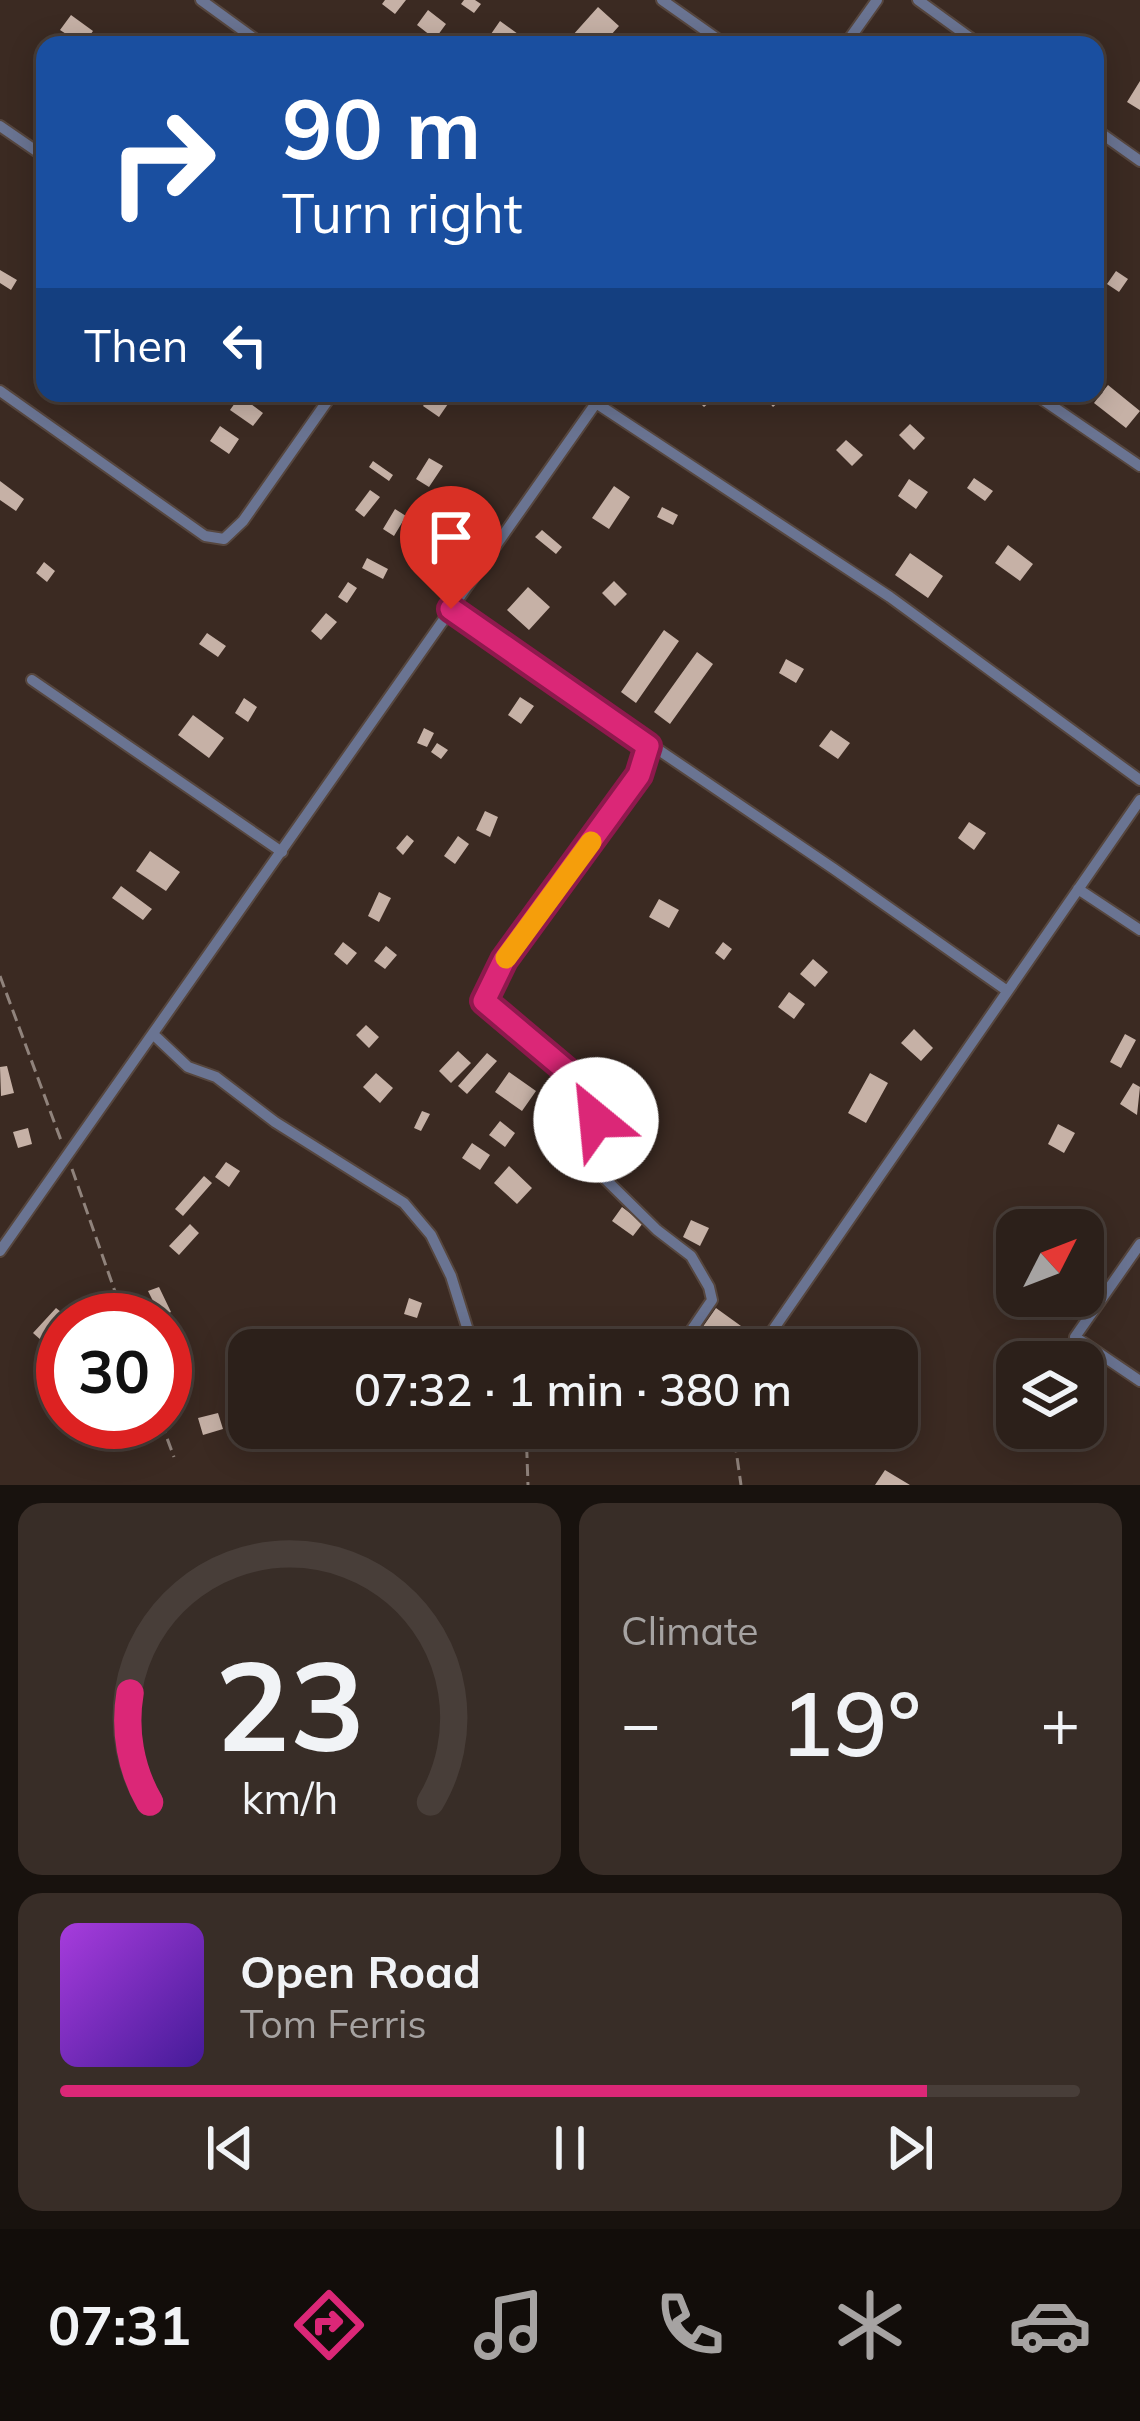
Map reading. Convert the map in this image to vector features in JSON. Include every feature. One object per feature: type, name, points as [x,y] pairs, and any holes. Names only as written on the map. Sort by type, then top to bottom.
[{"type":"street","points":[[202,0],[251,36]]},
{"type":"street","points":[[662,0],[713,36]]},
{"type":"street","points":[[851,36],[877,0]]},
{"type":"street","points":[[917,0],[967,36]]},
{"type":"street","points":[[0,126],[36,151]]},
{"type":"street","points":[[1104,135],[1140,161]]},
{"type":"street","points":[[0,391],[205,536],[224,539],[243,521],[327,402]]},
{"type":"street","points":[[0,1251],[596,402]]},
{"type":"street","points":[[605,402],[890,597],[1140,780]]},
{"type":"street","points":[[1047,402],[1140,466]]},
{"type":"street","points":[[451,609],[1006,991]]},
{"type":"street","points":[[32,680],[282,852]]},
{"type":"street","points":[[648,746],[639,775],[504,960],[484,1001],[597,1101],[586,1146],[588,1162],[699,1268],[712,1300],[692,1329]]},
{"type":"street","points":[[774,1329],[1140,800]]},
{"type":"street","points":[[1078,889],[1140,930]]},
{"type":"street","points":[[154,1035],[188,1067],[216,1077],[274,1122],[404,1203],[431,1235],[452,1276],[468,1329]]},
{"type":"street","points":[[1140,1244],[1075,1337],[1140,1381]]},
{"type":"path","points":[[171,1449],[174,1457]]},
{"type":"path","points":[[527,1449],[528,1485]]},
{"type":"path","points":[[735,1449],[741,1485]]},
{"type":"building","points":[[406,0],[395,14],[382,4]]},
{"type":"building","points":[[464,0],[481,4],[474,13],[461,4]]},
{"type":"building","points":[[598,7],[619,26],[610,36],[572,36]]},
{"type":"building","points":[[428,10],[446,24],[437,36],[417,25]]},
{"type":"building","points":[[71,15],[93,31],[89,36],[69,36],[60,30]]},
{"type":"building","points":[[500,21],[518,34],[494,36],[491,34]]},
{"type":"building","points":[[1140,81],[1140,110],[1127,102]]},
{"type":"building","points":[[0,270],[17,280],[11,290],[0,283]]},
{"type":"building","points":[[1116,271],[1128,279],[1119,292],[1107,284]]},
{"type":"building","points":[[1108,385],[1140,411],[1126,428],[1094,403],[1104,402]]},
{"type":"building","points":[[236,402],[248,402],[263,413],[253,426],[230,410]]},
{"type":"building","points":[[426,402],[449,402],[439,417],[423,406]]},
{"type":"building","points":[[910,424],[925,438],[914,450],[899,435]]},
{"type":"building","points":[[220,426],[239,439],[229,454],[210,441]]},
{"type":"building","points":[[846,440],[863,455],[852,466],[836,450]]},
{"type":"building","points":[[429,458],[443,466],[429,487],[416,479]]},
{"type":"building","points":[[373,461],[393,475],[389,481],[369,467]]},
{"type":"building","points":[[974,478],[993,491],[985,501],[967,488]]},
{"type":"building","points":[[909,479],[928,492],[916,509],[898,496]]},
{"type":"building","points":[[0,481],[24,499],[16,511],[0,500]]},
{"type":"building","points":[[614,486],[630,497],[609,529],[592,518]]},
{"type":"building","points":[[370,490],[380,497],[364,517],[355,510]]},
{"type":"building","points":[[662,507],[678,515],[673,525],[657,517]]},
{"type":"building","points":[[395,509],[406,516],[394,536],[383,529]]},
{"type":"building","points":[[542,530],[562,547],[556,554],[535,537]]},
{"type":"building","points":[[1008,545],[1033,564],[1020,581],[995,563]]},
{"type":"building","points":[[910,553],[943,576],[928,598],[895,575]]},
{"type":"building","points":[[367,558],[388,569],[383,579],[362,568]]},
{"type":"building","points":[[44,562],[55,571],[47,582],[36,573]]},
{"type":"building","points":[[614,581],[627,594],[615,606],[602,593]]},
{"type":"building","points":[[348,582],[357,588],[347,603],[338,597]]},
{"type":"building","points":[[528,587],[550,607],[529,630],[507,610]]},
{"type":"building","points":[[326,613],[337,622],[321,640],[311,631]]},
{"type":"building","points":[[664,630],[679,641],[636,703],[621,692]]},
{"type":"building","points":[[207,633],[226,646],[218,657],[199,644]]},
{"type":"building","points":[[697,652],[713,664],[670,724],[654,712]]},
{"type":"building","points":[[786,659],[804,669],[796,683],[779,673]]},
{"type":"building","points":[[520,697],[534,706],[521,724],[508,715]]},
{"type":"building","points":[[244,698],[257,707],[248,722],[235,713]]},
{"type":"building","points":[[193,715],[224,738],[209,758],[178,735]]},
{"type":"building","points":[[424,728],[434,733],[427,747],[417,743]]},
{"type":"building","points":[[831,730],[850,743],[838,759],[819,746]]},
{"type":"building","points":[[437,743],[448,750],[441,759],[431,752]]},
{"type":"building","points":[[485,811],[498,817],[490,837],[476,830]]},
{"type":"building","points":[[969,822],[986,833],[974,850],[958,838]]},
{"type":"building","points":[[407,835],[414,841],[403,855],[396,848]]},
{"type":"building","points":[[458,836],[469,844],[455,864],[444,856]]},
{"type":"building","points":[[150,851],[180,872],[166,891],[136,871]]},
{"type":"building","points":[[121,886],[152,909],[143,920],[112,898]]},
{"type":"building","points":[[379,892],[391,898],[379,922],[368,916]]},
{"type":"building","points":[[659,899],[679,910],[669,928],[649,917]]},
{"type":"building","points":[[343,942],[357,953],[347,965],[334,954]]},
{"type":"building","points":[[723,942],[732,949],[724,960],[715,953]]},
{"type":"building","points":[[386,946],[397,955],[385,969],[374,961]]},
{"type":"building","points":[[813,959],[828,972],[815,987],[800,974]]},
{"type":"building","points":[[789,992],[805,1004],[794,1019],[778,1007]]},
{"type":"building","points":[[366,1025],[379,1037],[369,1048],[356,1035]]},
{"type":"building","points":[[914,1029],[933,1048],[921,1061],[901,1043]]},
{"type":"building","points":[[1125,1034],[1136,1040],[1121,1068],[1110,1062]]},
{"type":"building","points":[[458,1051],[471,1063],[451,1083],[439,1071]]},
{"type":"building","points":[[487,1053],[497,1061],[467,1094],[458,1086]]},
{"type":"building","points":[[7,1066],[14,1093],[1,1096],[0,1067]]},
{"type":"building","points":[[509,1072],[536,1091],[522,1111],[495,1092]]},
{"type":"building","points":[[376,1073],[393,1088],[380,1103],[363,1087]]},
{"type":"building","points":[[870,1073],[888,1083],[866,1123],[848,1113]]},
{"type":"building","points":[[1133,1083],[1140,1087],[1137,1115],[1120,1104]]},
{"type":"building","points":[[422,1111],[430,1114],[421,1131],[414,1128]]},
{"type":"building","points":[[500,1121],[515,1133],[505,1147],[489,1135]]},
{"type":"building","points":[[1058,1124],[1075,1133],[1064,1153],[1048,1144]]},
{"type":"building","points":[[28,1128],[32,1144],[18,1148],[13,1132]]},
{"type":"building","points":[[472,1143],[490,1155],[480,1170],[462,1158]]},
{"type":"building","points":[[226,1162],[240,1171],[229,1187],[215,1177]]},
{"type":"building","points":[[509,1166],[532,1188],[517,1204],[494,1183]]},
{"type":"building","points":[[204,1176],[212,1183],[183,1216],[175,1209]]},
{"type":"building","points":[[622,1207],[643,1223],[633,1236],[612,1221]]},
{"type":"building","points":[[691,1220],[709,1228],[700,1246],[683,1237]]},
{"type":"building","points":[[190,1224],[199,1233],[179,1255],[169,1246]]},
{"type":"building","points":[[409,1298],[422,1303],[417,1318],[404,1314]]},
{"type":"building","points":[[716,1308],[741,1326],[739,1329],[702,1328]]},
{"type":"building","points":[[218,1413],[223,1429],[203,1435],[198,1418]]},
{"type":"building","points":[[885,1470],[910,1485],[875,1485]]},
{"type":"slow traffic","points":[[506,958],[591,842]]},
{"type":"route","points":[[451,609],[648,746],[639,775],[504,960],[484,1001],[586,1087],[597,1101],[596,1120]]}]
